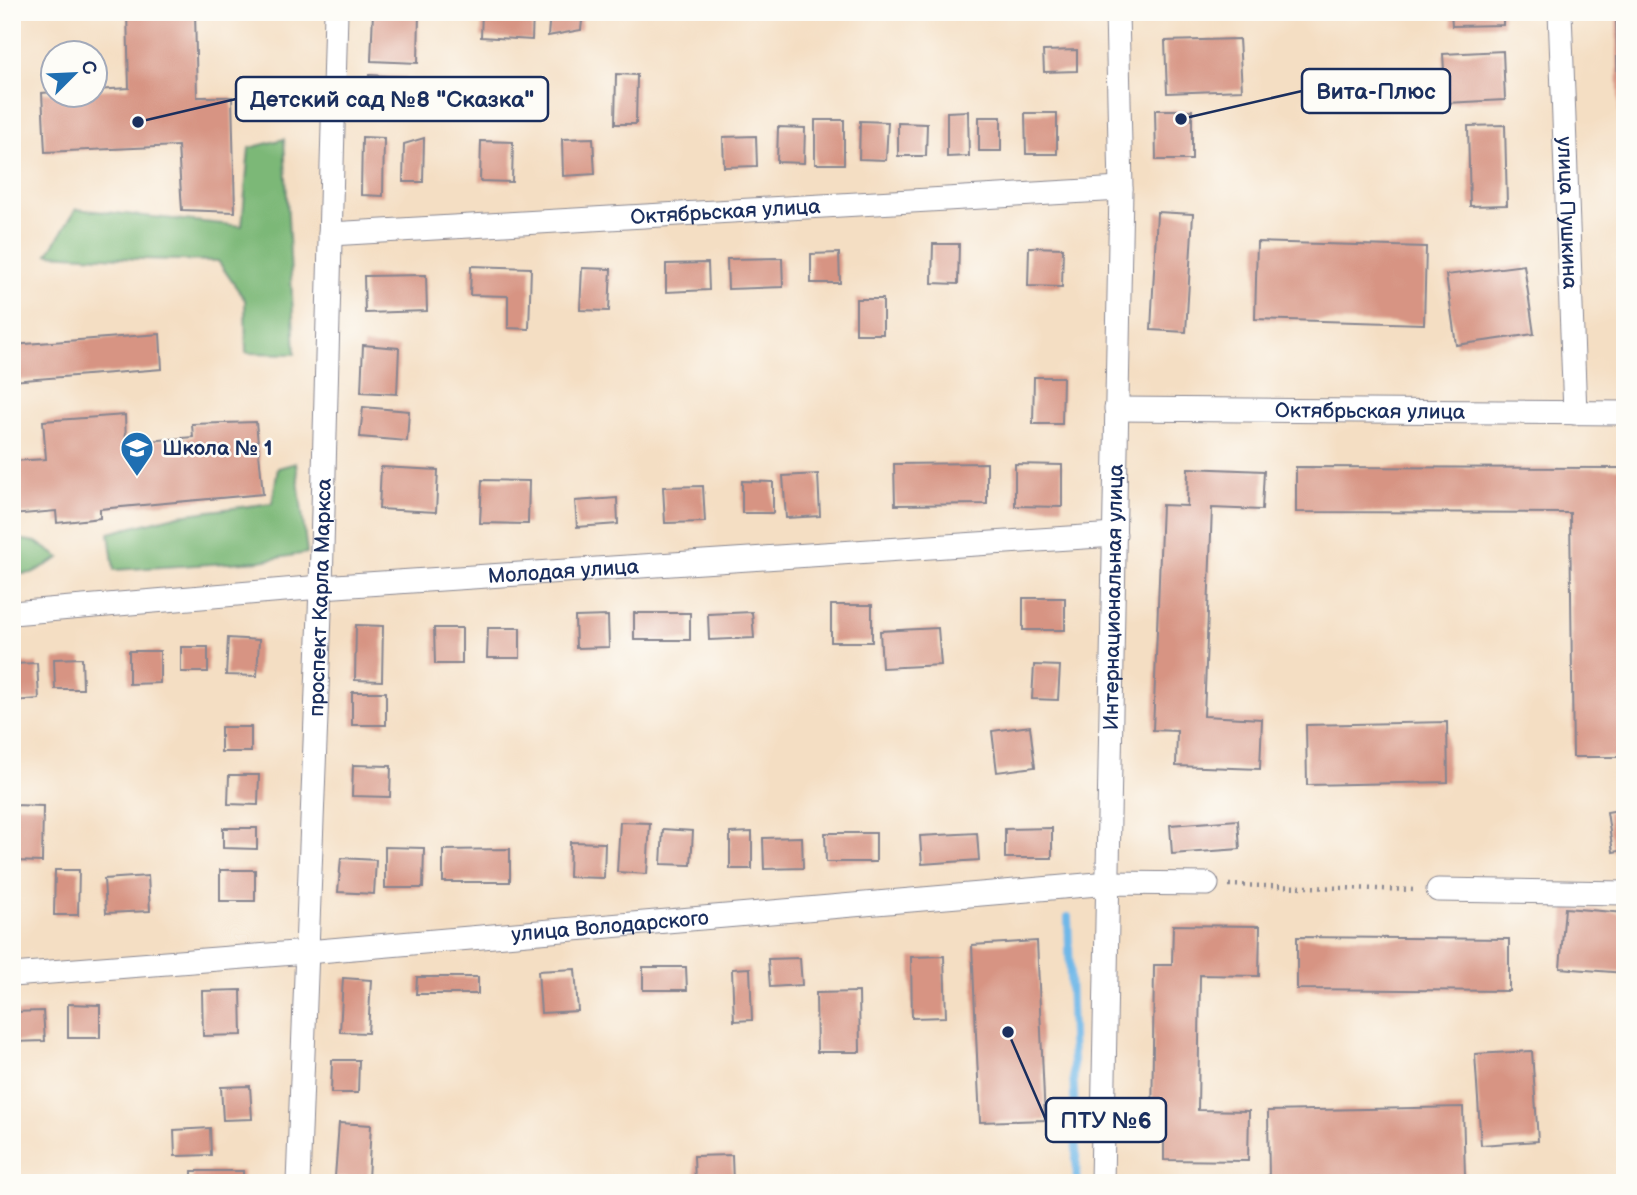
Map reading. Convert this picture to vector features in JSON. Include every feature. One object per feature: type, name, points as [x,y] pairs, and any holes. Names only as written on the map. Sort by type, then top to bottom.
[{"type":"street","name":"проспект Карла Маркса","points":[[298,1183],[321,587],[336,12]]},
{"type":"street","name":"Интернациональная улица","points":[[1102,1183],[1121,189],[1117,12]]},
{"type":"street","name":"улица Пушкина","points":[[1560,12],[1576,413]]},
{"type":"street","name":"Октябрьская улица","points":[[330,234],[1121,189]]},
{"type":"street","name":"Октябрьская улица","points":[[1116,409],[1625,413]]},
{"type":"street","name":"Молодая улица","points":[[12,613],[321,587],[1115,535]]},
{"type":"street","name":"улица Володарского","points":[[12,975],[1109,883],[1207,884]]},
{"type":"street","points":[[1438,890],[1625,893]]},
{"type":"path","points":[[1207,884],[1438,890]]},
{"type":"green space","points":[[284,139],[295,354],[246,353],[245,300],[218,261],[48,254],[76,209],[242,226],[249,148]]},
{"type":"green space","points":[[296,463],[307,553],[260,561],[114,570],[109,533],[179,515],[272,503],[278,468]]},
{"type":"green space","points":[[12,538],[36,542],[60,558],[32,573],[12,575]]},
{"type":"building","points":[[127,12],[195,12],[197,97],[232,97],[235,212],[182,210],[178,146],[45,152],[43,108],[108,108],[108,89],[129,88]]},
{"type":"building","points":[[373,12],[419,12],[418,63],[371,61]]},
{"type":"building","points":[[482,12],[533,12],[532,40],[481,37]]},
{"type":"building","points":[[550,12],[583,12],[581,30],[548,36]]},
{"type":"building","points":[[1451,12],[1503,12],[1503,25],[1452,26]]},
{"type":"building","points":[[1616,12],[1625,12],[1625,256],[1622,256]]},
{"type":"building","points":[[1239,39],[1242,90],[1167,93],[1165,41]]},
{"type":"building","points":[[1077,50],[1077,71],[1044,72],[1043,51]]},
{"type":"building","points":[[1503,51],[1505,100],[1446,103],[1443,54]]},
{"type":"building","points":[[616,74],[637,75],[636,124],[615,124]]},
{"type":"building","points":[[369,75],[406,77],[405,104],[368,103]]},
{"type":"building","points":[[1155,110],[1192,110],[1192,160],[1156,160]]},
{"type":"building","points":[[968,111],[969,156],[947,157],[947,112]]},
{"type":"building","points":[[1025,113],[1057,113],[1057,154],[1026,154]]},
{"type":"building","points":[[979,117],[1001,117],[1001,151],[979,151]]},
{"type":"building","points":[[815,120],[844,120],[844,164],[815,164]]},
{"type":"building","points":[[860,121],[888,122],[886,160],[859,159]]},
{"type":"building","points":[[898,123],[927,124],[926,156],[898,156]]},
{"type":"building","points":[[1505,125],[1507,205],[1470,206],[1468,126]]},
{"type":"building","points":[[778,127],[805,128],[804,163],[777,162]]},
{"type":"building","points":[[756,136],[757,166],[724,167],[723,137]]},
{"type":"building","points":[[362,137],[384,138],[383,196],[361,195]]},
{"type":"building","points":[[424,138],[423,182],[403,182],[404,144]]},
{"type":"building","points":[[593,138],[595,174],[563,176],[562,139]]},
{"type":"building","points":[[481,141],[513,142],[512,182],[480,181]]},
{"type":"building","points":[[1157,212],[1193,214],[1186,332],[1151,330]]},
{"type":"building","points":[[1257,242],[1426,247],[1424,324],[1255,319]]},
{"type":"building","points":[[933,244],[959,244],[958,284],[932,283]]},
{"type":"building","points":[[1029,247],[1063,248],[1062,287],[1028,286]]},
{"type":"building","points":[[839,253],[840,283],[811,283],[811,254]]},
{"type":"building","points":[[782,258],[783,287],[728,289],[727,259]]},
{"type":"building","points":[[708,263],[709,290],[666,292],[666,264]]},
{"type":"building","points":[[1524,265],[1534,334],[1456,345],[1446,275]]},
{"type":"building","points":[[471,266],[531,268],[529,329],[508,328],[508,296],[470,295]]},
{"type":"building","points":[[582,268],[611,269],[609,311],[580,310]]},
{"type":"building","points":[[426,275],[427,311],[365,313],[364,276]]},
{"type":"building","points":[[856,299],[883,299],[883,334],[856,334]]},
{"type":"building","points":[[160,334],[162,369],[12,381],[12,345]]},
{"type":"building","points":[[363,345],[399,348],[397,394],[361,392]]},
{"type":"building","points":[[1034,377],[1063,377],[1062,424],[1033,424]]},
{"type":"building","points":[[363,407],[409,411],[407,441],[360,437]]},
{"type":"building","name":"Школа № 1","points":[[125,415],[126,443],[193,437],[192,424],[256,422],[263,494],[100,509],[100,518],[57,523],[56,511],[12,515],[12,461],[46,459],[43,421]]},
{"type":"building","points":[[987,463],[987,504],[895,505],[894,464]]},
{"type":"building","points":[[1015,464],[1062,465],[1062,507],[1015,506]]},
{"type":"building","points":[[381,467],[438,470],[436,512],[379,509]]},
{"type":"building","points":[[1296,467],[1621,468],[1625,757],[1573,757],[1570,513],[1296,512]]},
{"type":"building","points":[[1188,468],[1264,471],[1262,510],[1212,508],[1204,716],[1262,719],[1260,769],[1176,766],[1177,731],[1153,730],[1162,505],[1187,506]]},
{"type":"building","points":[[818,474],[820,516],[786,518],[783,476]]},
{"type":"building","points":[[482,480],[529,481],[528,524],[480,523]]},
{"type":"building","points":[[742,481],[773,482],[773,513],[742,513]]},
{"type":"building","points":[[703,486],[705,522],[665,523],[663,487]]},
{"type":"building","points":[[617,498],[618,524],[577,527],[575,501]]},
{"type":"building","points":[[1023,598],[1065,598],[1065,630],[1023,630]]},
{"type":"building","points":[[831,605],[872,605],[872,642],[831,642]]},
{"type":"building","points":[[752,612],[754,638],[709,640],[708,614]]},
{"type":"building","points":[[634,613],[690,613],[690,640],[634,640]]},
{"type":"building","points":[[608,616],[609,647],[576,648],[575,617]]},
{"type":"building","points":[[356,625],[383,626],[382,681],[355,680]]},
{"type":"building","points":[[434,628],[462,628],[462,664],[435,664]]},
{"type":"building","points":[[488,628],[520,628],[520,658],[487,658]]},
{"type":"building","points":[[938,628],[941,665],[882,668],[880,631]]},
{"type":"building","points":[[228,638],[259,640],[257,676],[226,675]]},
{"type":"building","points":[[181,647],[208,647],[208,672],[181,672]]},
{"type":"building","points":[[129,651],[160,651],[160,683],[129,684]]},
{"type":"building","points":[[82,658],[83,689],[55,689],[54,659]]},
{"type":"building","points":[[37,663],[39,699],[13,701],[12,664]]},
{"type":"building","points":[[1034,665],[1060,666],[1058,700],[1032,699]]},
{"type":"building","points":[[352,692],[386,692],[386,725],[352,725]]},
{"type":"building","points":[[1447,722],[1448,782],[1307,785],[1306,725]]},
{"type":"building","points":[[1030,726],[1035,767],[997,772],[992,731]]},
{"type":"building","points":[[221,727],[251,727],[251,752],[221,752]]},
{"type":"building","points":[[353,765],[391,766],[390,797],[352,796]]},
{"type":"building","points":[[229,775],[259,775],[258,805],[228,804]]},
{"type":"building","points":[[15,805],[43,806],[42,862],[15,861]]},
{"type":"building","points":[[1625,809],[1625,850],[1613,852],[1607,812]]},
{"type":"building","points":[[1238,820],[1240,849],[1172,854],[1170,825]]},
{"type":"building","points":[[620,822],[650,823],[647,874],[617,872]]},
{"type":"building","points":[[223,828],[257,828],[257,849],[223,848]]},
{"type":"building","points":[[1052,828],[1052,858],[1005,858],[1005,829]]},
{"type":"building","points":[[663,829],[693,831],[691,865],[661,864]]},
{"type":"building","points":[[752,832],[752,869],[730,869],[730,833]]},
{"type":"building","points":[[825,833],[876,833],[876,862],[826,862]]},
{"type":"building","points":[[977,833],[979,860],[922,864],[920,836]]},
{"type":"building","points":[[802,837],[803,868],[764,869],[763,838]]},
{"type":"building","points":[[570,842],[605,843],[604,878],[569,877]]},
{"type":"building","points":[[385,847],[424,848],[423,888],[385,888]]},
{"type":"building","points":[[510,849],[510,882],[443,882],[443,850]]},
{"type":"building","points":[[341,858],[376,860],[374,894],[338,892]]},
{"type":"building","points":[[55,870],[79,870],[78,915],[54,915]]},
{"type":"building","points":[[220,870],[255,870],[255,901],[220,901]]},
{"type":"building","points":[[148,876],[150,911],[106,913],[104,879]]},
{"type":"building","points":[[1565,908],[1625,913],[1625,973],[1560,968]]},
{"type":"building","points":[[1173,925],[1260,926],[1259,976],[1200,975],[1198,1110],[1249,1111],[1248,1161],[1164,1160],[1164,1129],[1152,1129],[1154,965],[1172,965]]},
{"type":"building","points":[[1297,937],[1509,939],[1509,991],[1297,989]]},
{"type":"building","points":[[1037,941],[1045,1120],[980,1122],[972,945]]},
{"type":"building","points":[[944,956],[946,1017],[912,1018],[911,957]]},
{"type":"building","points":[[800,958],[802,985],[770,987],[768,959]]},
{"type":"building","points":[[643,967],[686,967],[687,990],[643,990]]},
{"type":"building","points":[[750,968],[752,1020],[734,1021],[732,969]]},
{"type":"building","points":[[575,969],[578,1011],[541,1013],[538,971]]},
{"type":"building","points":[[417,977],[478,977],[478,994],[416,994]]},
{"type":"building","points":[[343,978],[371,980],[368,1033],[340,1032]]},
{"type":"building","points":[[241,990],[242,1035],[203,1036],[202,991]]},
{"type":"building","points":[[859,992],[860,1052],[817,1052],[816,993]]},
{"type":"building","points":[[68,1004],[100,1005],[100,1038],[68,1038]]},
{"type":"building","points":[[43,1011],[45,1041],[12,1042],[12,1012]]},
{"type":"building","points":[[1532,1051],[1538,1141],[1481,1145],[1475,1054]]},
{"type":"building","points":[[332,1060],[359,1060],[358,1093],[331,1093]]},
{"type":"building","points":[[250,1086],[252,1119],[223,1120],[221,1087]]},
{"type":"building","points":[[1463,1107],[1465,1176],[1269,1180],[1268,1111]]},
{"type":"building","points":[[339,1123],[371,1125],[368,1179],[335,1177]]},
{"type":"building","points":[[210,1128],[211,1155],[175,1156],[174,1130]]},
{"type":"building","points":[[732,1155],[733,1183],[695,1183],[694,1156]]},
{"type":"building","points":[[192,1171],[243,1171],[243,1183],[192,1183]]},
{"type":"waterway","points":[[1068,917],[1077,1183]]},
{"type":"place","name":"Вита-Плюс","points":[[1181,119]]},
{"type":"place","name":"Детский сад №8 \"Сказка\"","points":[[138,122]]},
{"type":"place","name":"Школа № 1","points":[[137,478]]},
{"type":"place","name":"ПТУ №6","points":[[1008,1032]]}]
